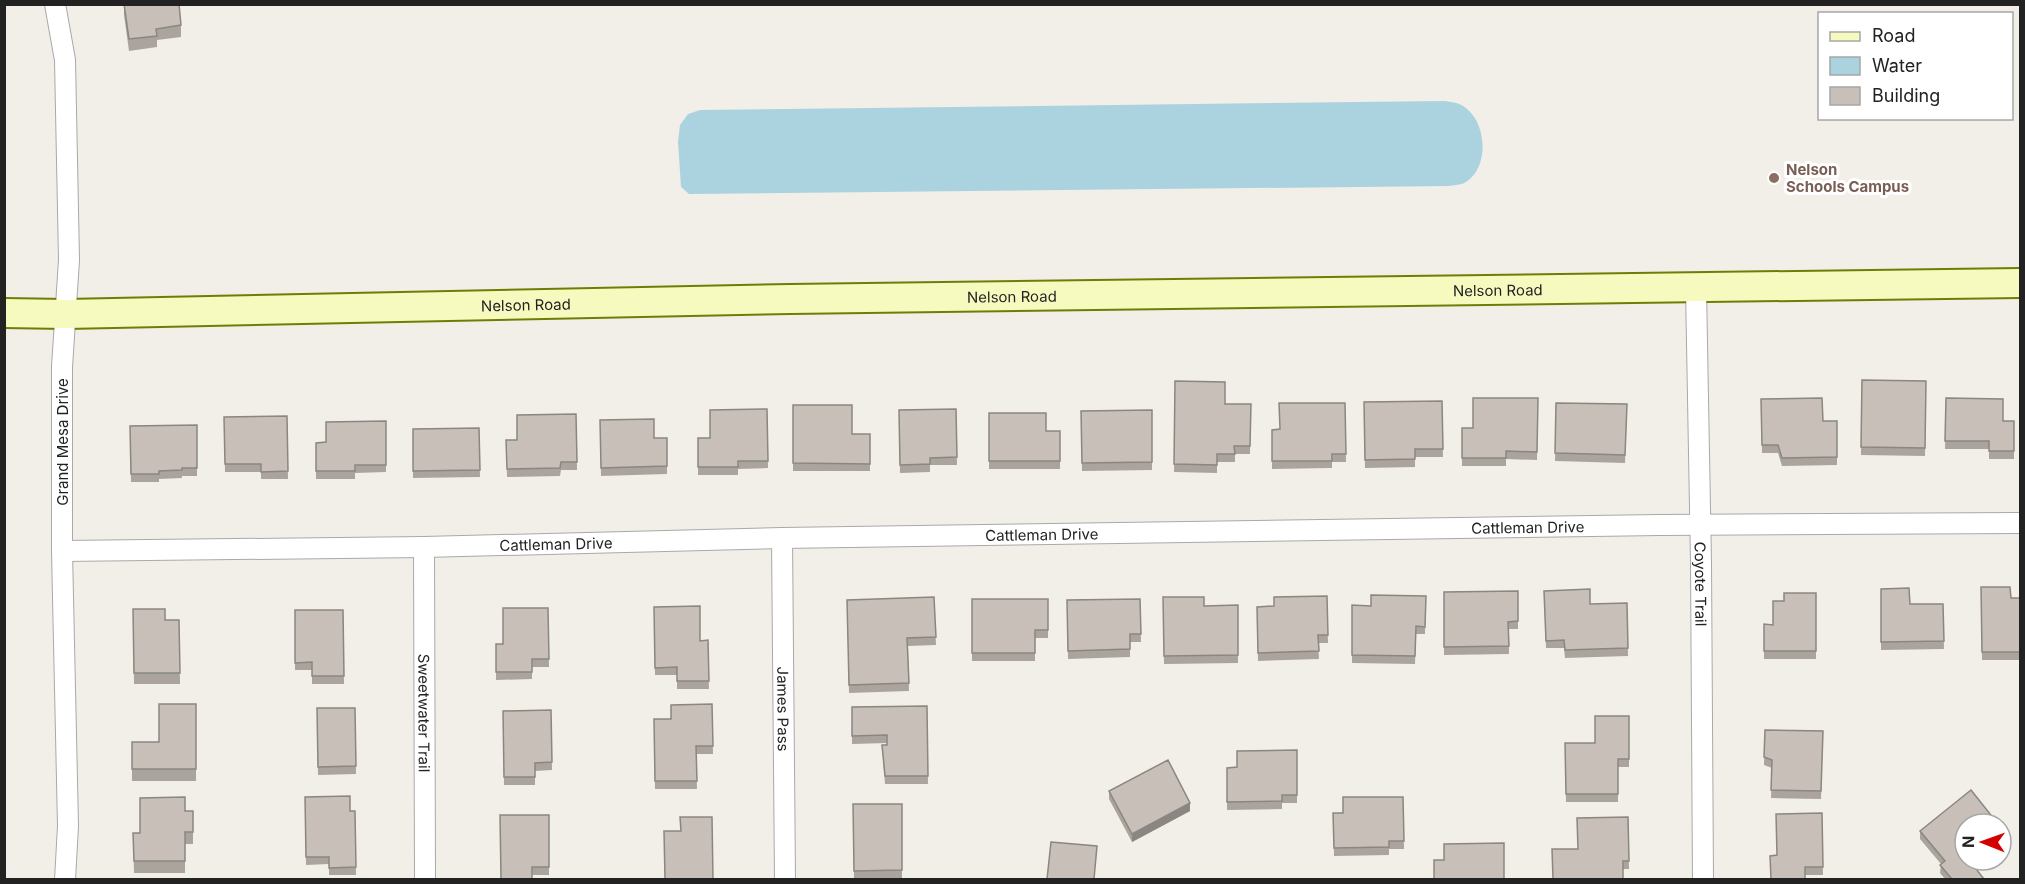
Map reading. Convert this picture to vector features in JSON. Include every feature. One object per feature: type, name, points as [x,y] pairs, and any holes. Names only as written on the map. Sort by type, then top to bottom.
[{"type":"street","name":"Grand Mesa Drive","points":[[55,4],[65,60],[69,260],[62,367],[62,551],[68,826],[65,879]]},
{"type":"street","name":"Nelson Road","points":[[4,313],[66,314],[790,299],[2020,283]]},
{"type":"street","name":"Coyote Trail","points":[[1696,288],[1703,879]]},
{"type":"street","name":"Cattleman Drive","points":[[62,551],[424,547],[782,538],[1700,524],[2020,523]]},
{"type":"street","name":"James Pass","points":[[782,538],[785,879]]},
{"type":"street","name":"Sweetwater Trail","points":[[424,547],[426,879]]},
{"type":"water","points":[[1445,101],[1457,103],[1468,110],[1480,130],[1482,142],[1482,153],[1474,175],[1464,183],[1448,186],[689,194],[681,187],[678,142],[680,125],[688,114],[700,110]]},
{"type":"building","points":[[124,4],[179,4],[181,25],[156,29],[157,36],[129,39]]},
{"type":"building","points":[[1862,380],[1926,381],[1925,448],[1861,447]]},
{"type":"building","points":[[1175,381],[1225,382],[1225,404],[1251,404],[1250,446],[1234,446],[1235,454],[1217,454],[1217,465],[1174,464]]},
{"type":"building","points":[[1473,398],[1538,398],[1537,452],[1506,451],[1506,458],[1462,458],[1462,428],[1473,428]]},
{"type":"building","points":[[1822,398],[1823,421],[1837,421],[1837,457],[1782,458],[1778,445],[1762,445],[1761,399]]},
{"type":"building","points":[[1946,398],[2003,399],[2003,421],[2014,421],[2014,451],[1989,451],[1989,441],[1945,441]]},
{"type":"building","points":[[1442,401],[1443,449],[1415,449],[1415,459],[1365,460],[1364,402]]},
{"type":"building","points":[[1279,403],[1345,403],[1346,454],[1332,454],[1332,461],[1272,461],[1272,430],[1280,429]]},
{"type":"building","points":[[1556,403],[1627,404],[1625,455],[1555,453]]},
{"type":"building","points":[[793,405],[852,405],[852,434],[870,434],[870,464],[793,463]]},
{"type":"building","points":[[767,409],[768,461],[738,461],[738,467],[698,467],[698,438],[710,438],[710,410]]},
{"type":"building","points":[[956,409],[957,457],[930,458],[930,464],[900,465],[899,410]]},
{"type":"building","points":[[1152,410],[1152,462],[1082,463],[1081,411]]},
{"type":"building","points":[[989,413],[1046,413],[1046,431],[1060,431],[1060,461],[989,461]]},
{"type":"building","points":[[576,414],[577,462],[561,462],[560,468],[507,469],[506,440],[517,440],[517,415]]},
{"type":"building","points":[[287,416],[288,471],[261,472],[261,464],[225,464],[224,417]]},
{"type":"building","points":[[654,419],[654,438],[667,438],[667,466],[601,468],[600,420]]},
{"type":"building","points":[[386,421],[386,465],[355,465],[355,471],[316,471],[316,443],[326,442],[326,422]]},
{"type":"building","points":[[197,425],[197,468],[159,471],[159,474],[131,474],[130,426]]},
{"type":"building","points":[[479,428],[480,470],[413,471],[413,429]]},
{"type":"building","points":[[1981,587],[2010,587],[2011,598],[2020,598],[2020,652],[1982,652]]},
{"type":"building","points":[[1909,588],[1910,604],[1943,604],[1944,641],[1881,642],[1881,589]]},
{"type":"building","points":[[1590,589],[1590,604],[1627,603],[1628,648],[1565,650],[1564,640],[1546,641],[1544,591]]},
{"type":"building","points":[[1518,591],[1518,621],[1508,622],[1509,646],[1444,647],[1444,592]]},
{"type":"building","points":[[1784,593],[1816,593],[1816,651],[1764,651],[1764,624],[1773,625],[1773,601],[1784,601]]},
{"type":"building","points":[[1371,595],[1426,596],[1425,627],[1416,626],[1415,656],[1352,655],[1352,605],[1371,606]]},
{"type":"building","points":[[1327,596],[1328,635],[1318,635],[1319,651],[1258,653],[1257,607],[1274,606],[1274,597]]},
{"type":"building","points":[[934,597],[936,637],[907,638],[909,683],[849,685],[847,600]]},
{"type":"building","points":[[1163,597],[1204,597],[1204,606],[1238,605],[1238,655],[1164,656]]},
{"type":"building","points":[[972,599],[1048,599],[1048,630],[1035,630],[1035,653],[972,653]]},
{"type":"building","points":[[1140,599],[1141,634],[1130,634],[1130,649],[1068,651],[1067,600]]},
{"type":"building","points":[[700,606],[700,641],[708,640],[709,681],[677,681],[677,667],[655,668],[654,607]]},
{"type":"building","points":[[503,608],[548,608],[549,659],[532,659],[532,672],[496,672],[496,644],[503,644]]},
{"type":"building","points":[[133,609],[165,609],[165,620],[179,620],[180,673],[134,673]]},
{"type":"building","points":[[295,610],[343,610],[344,676],[312,676],[312,662],[295,663]]},
{"type":"building","points":[[159,704],[196,704],[196,769],[132,769],[132,742],[159,742]]},
{"type":"building","points":[[712,704],[713,746],[696,746],[697,781],[655,781],[654,719],[671,719],[671,705]]},
{"type":"building","points":[[927,706],[928,776],[885,776],[882,745],[887,745],[887,735],[852,736],[852,707]]},
{"type":"building","points":[[317,708],[355,708],[356,766],[318,767]]},
{"type":"building","points":[[551,710],[552,762],[535,763],[535,777],[504,777],[503,711]]},
{"type":"building","points":[[1595,716],[1629,716],[1629,759],[1618,759],[1618,794],[1566,794],[1565,743],[1595,743]]},
{"type":"building","points":[[1765,730],[1823,731],[1821,791],[1771,790],[1772,760],[1764,757]]},
{"type":"building","points":[[1297,750],[1297,795],[1282,795],[1282,801],[1227,802],[1227,768],[1237,767],[1237,751]]},
{"type":"building","points":[[1168,760],[1190,803],[1132,834],[1109,791]]},
{"type":"building","points":[[1971,790],[1988,812],[1953,812],[1953,872],[1978,872],[1984,879],[1952,879],[1940,865],[1945,861],[1920,831]]},
{"type":"building","points":[[350,796],[350,811],[355,811],[356,867],[329,868],[329,857],[306,857],[305,797]]},
{"type":"building","points":[[185,797],[185,811],[193,811],[193,832],[185,832],[185,861],[134,861],[133,833],[140,833],[140,798]]},
{"type":"building","points":[[1343,797],[1403,797],[1404,841],[1389,841],[1389,847],[1334,848],[1333,813],[1343,813]]},
{"type":"building","points":[[853,804],[902,804],[902,870],[854,871]]},
{"type":"building","points":[[1822,813],[1823,867],[1805,867],[1805,879],[1771,879],[1770,856],[1777,855],[1776,814]]},
{"type":"building","points":[[500,815],[549,815],[549,867],[532,867],[532,879],[501,879]]},
{"type":"building","points":[[680,817],[712,817],[713,879],[665,879],[664,831],[681,831]]},
{"type":"building","points":[[1628,817],[1629,861],[1623,861],[1623,879],[1553,879],[1552,849],[1578,849],[1577,818]]},
{"type":"building","points":[[1051,842],[1097,846],[1094,879],[1047,879]]},
{"type":"building","points":[[1504,843],[1504,879],[1434,879],[1434,860],[1444,860],[1444,844]]},
{"type":"place","name":"Nelson Schools Campus","points":[[1774,178]]}]
